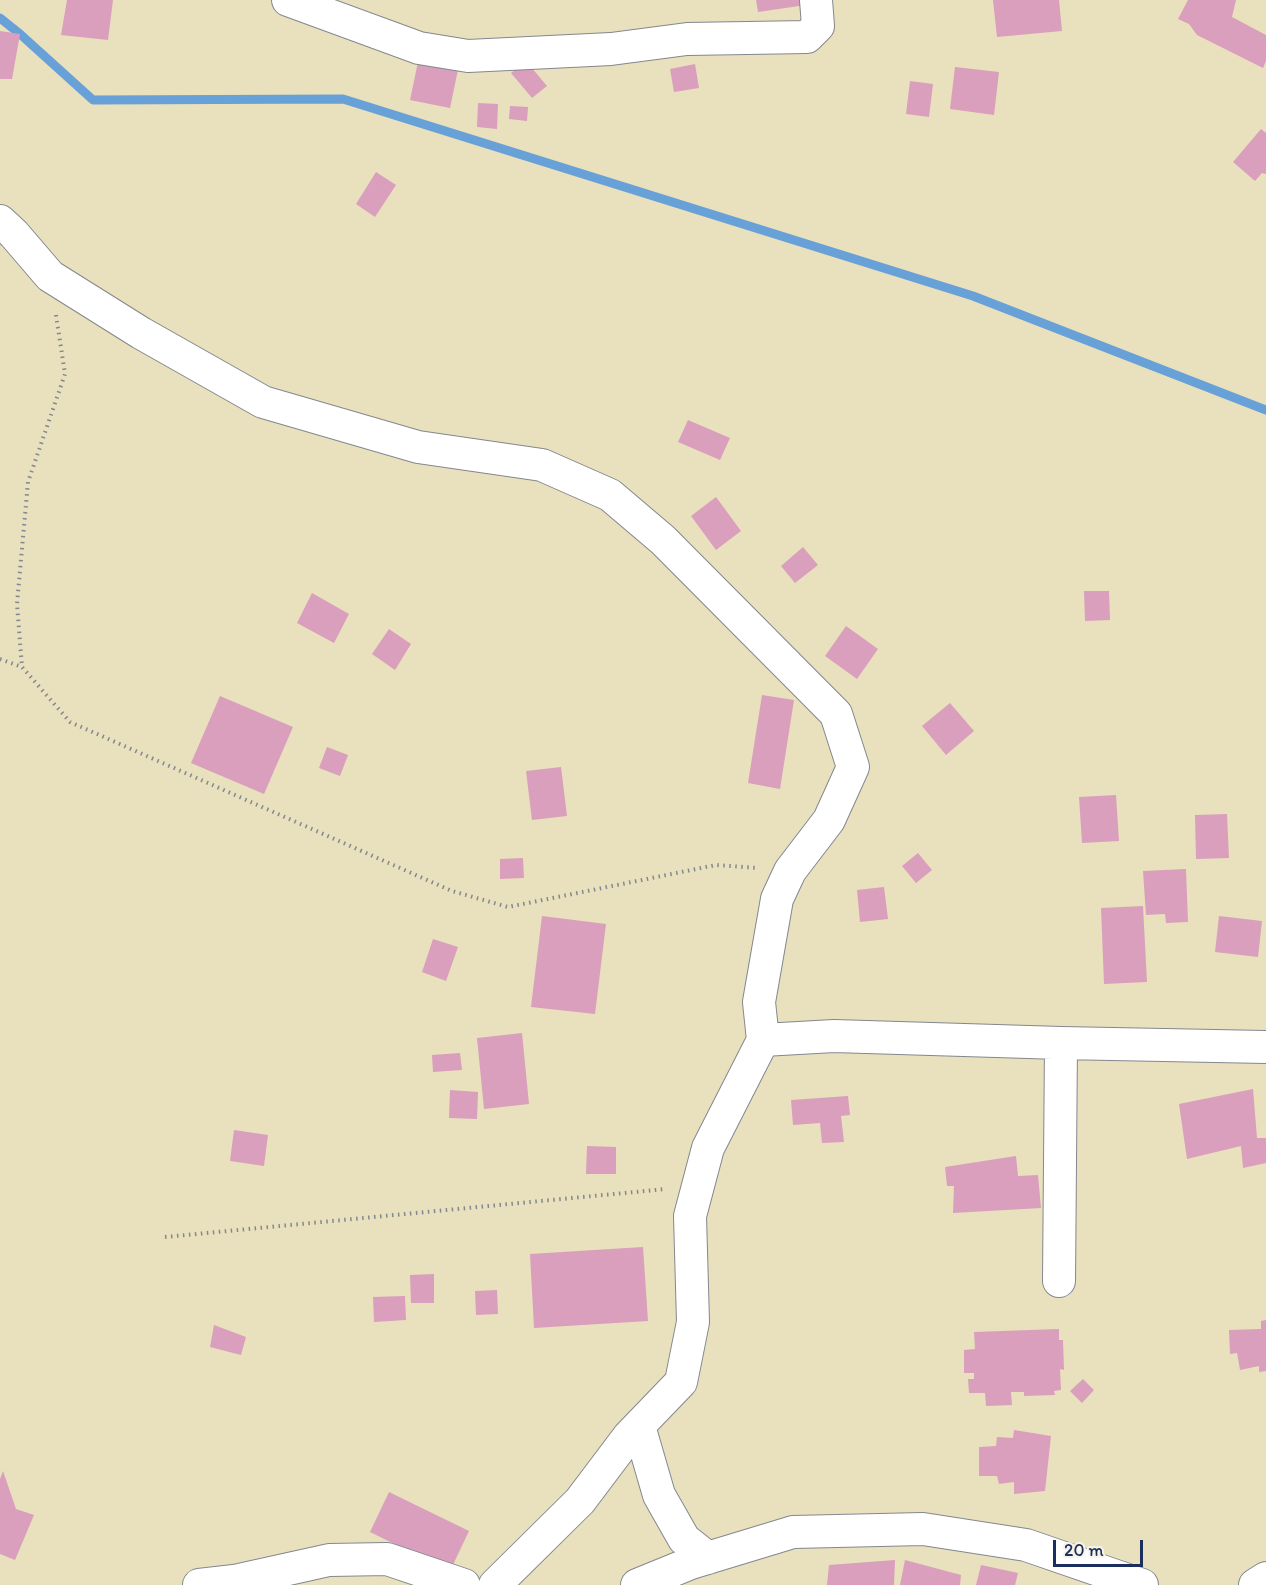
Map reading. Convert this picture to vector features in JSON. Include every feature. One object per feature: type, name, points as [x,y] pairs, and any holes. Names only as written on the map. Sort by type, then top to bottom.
[{"type":"street","points":[[288,0],[419,48],[468,56],[612,49],[687,39],[807,37],[818,26],[816,0]]},
{"type":"street","points":[[0,221],[50,276],[141,333],[263,402],[418,447],[542,465],[610,495],[663,540],[836,714],[854,767],[829,820],[790,871],[777,899],[759,1002],[763,1040],[708,1148],[690,1216],[693,1322],[681,1382],[629,1436],[580,1501],[495,1585]]},
{"type":"street","points":[[763,1040],[834,1036],[1266,1047]]},
{"type":"street","points":[[1059,1281],[1060,1043]]},
{"type":"street","points":[[639,1426],[659,1495],[684,1539],[708,1558]]},
{"type":"street","points":[[637,1585],[708,1558],[793,1532],[923,1529],[1026,1545],[1142,1585]]},
{"type":"street","points":[[199,1585],[234,1581],[329,1560],[387,1559],[464,1585]]},
{"type":"street","points":[[1255,1585],[1266,1578]]},
{"type":"path","points":[[22,667],[17,604],[28,482],[65,374],[50,276]]},
{"type":"path","points":[[0,659],[22,667],[70,722],[452,891],[508,907],[716,865],[790,871]]},
{"type":"path","points":[[165,1237],[698,1186]]},
{"type":"building","points":[[67,0],[113,0],[108,40],[61,35]]},
{"type":"building","points":[[756,0],[806,0],[806,5],[758,12]]},
{"type":"building","points":[[993,0],[1059,0],[1062,31],[997,37]]},
{"type":"building","points":[[1188,0],[1236,0],[1232,17],[1266,35],[1266,61],[1263,68],[1197,35],[1189,24],[1178,19]]},
{"type":"building","points":[[0,31],[20,34],[12,79],[0,79]]},
{"type":"building","points":[[419,57],[459,65],[450,108],[410,100]]},
{"type":"building","points":[[526,61],[547,86],[532,98],[511,73]]},
{"type":"building","points":[[695,64],[699,88],[674,92],[670,69]]},
{"type":"building","points":[[955,67],[999,72],[994,115],[950,109]]},
{"type":"building","points":[[910,81],[933,84],[929,117],[906,114]]},
{"type":"building","points":[[478,103],[498,104],[497,129],[477,127]]},
{"type":"building","points":[[510,106],[528,107],[527,121],[509,119]]},
{"type":"building","points":[[1261,129],[1266,133],[1266,174],[1262,173],[1255,181],[1233,162]]},
{"type":"building","points":[[376,172],[396,185],[375,217],[356,204]]},
{"type":"building","points":[[688,420],[730,438],[720,460],[678,442]]},
{"type":"building","points":[[716,497],[741,531],[716,550],[691,516]]},
{"type":"building","points":[[803,547],[818,565],[795,583],[781,566]]},
{"type":"building","points":[[1084,591],[1109,591],[1110,620],[1085,621]]},
{"type":"building","points":[[312,593],[349,614],[334,643],[297,623]]},
{"type":"building","points":[[846,626],[878,649],[857,679],[825,656]]},
{"type":"building","points":[[389,629],[411,644],[395,670],[372,654]]},
{"type":"building","points":[[762,695],[794,700],[780,789],[748,783]]},
{"type":"building","points":[[220,696],[293,727],[264,794],[191,763]]},
{"type":"building","points":[[950,703],[974,731],[946,755],[922,726]]},
{"type":"building","points":[[327,747],[348,755],[340,776],[319,768]]},
{"type":"building","points":[[561,767],[567,816],[532,820],[526,771]]},
{"type":"building","points":[[1116,795],[1119,841],[1082,843],[1079,797]]},
{"type":"building","points":[[1227,814],[1229,858],[1196,859],[1195,815]]},
{"type":"building","points":[[918,853],[932,870],[916,883],[902,866]]},
{"type":"building","points":[[523,858],[524,878],[500,879],[500,859]]},
{"type":"building","points":[[1186,869],[1188,922],[1166,923],[1165,914],[1146,915],[1143,871]]},
{"type":"building","points":[[884,887],[888,919],[860,922],[857,890]]},
{"type":"building","points":[[1143,906],[1147,982],[1104,984],[1101,908]]},
{"type":"building","points":[[542,916],[606,924],[595,1014],[531,1007]]},
{"type":"building","points":[[1219,916],[1262,921],[1258,957],[1215,952]]},
{"type":"building","points":[[433,939],[458,947],[446,981],[422,972]]},
{"type":"building","points":[[522,1033],[529,1104],[484,1109],[477,1038]]},
{"type":"building","points":[[460,1053],[462,1070],[433,1072],[432,1055]]},
{"type":"building","points":[[1253,1089],[1257,1138],[1266,1138],[1266,1163],[1243,1168],[1241,1146],[1187,1159],[1179,1104]]},
{"type":"building","points":[[450,1090],[478,1092],[477,1119],[449,1118]]},
{"type":"building","points":[[848,1096],[850,1115],[841,1116],[844,1142],[822,1143],[820,1123],[793,1125],[791,1100]]},
{"type":"building","points":[[234,1130],[268,1135],[264,1166],[230,1161]]},
{"type":"building","points":[[587,1146],[616,1147],[616,1174],[586,1174]]},
{"type":"building","points":[[1016,1156],[1018,1176],[1038,1175],[1041,1208],[953,1213],[954,1186],[947,1186],[945,1167]]},
{"type":"building","points":[[643,1247],[648,1321],[534,1328],[530,1254]]},
{"type":"building","points":[[434,1274],[434,1303],[411,1303],[410,1275]]},
{"type":"building","points":[[497,1290],[498,1314],[476,1315],[475,1291]]},
{"type":"building","points":[[405,1296],[406,1320],[374,1322],[373,1297]]},
{"type":"building","points":[[1266,1320],[1266,1371],[1259,1372],[1259,1366],[1240,1370],[1237,1353],[1230,1354],[1229,1330],[1261,1329],[1261,1321]]},
{"type":"building","points":[[214,1325],[246,1337],[241,1355],[210,1347]]},
{"type":"building","points":[[1059,1329],[1059,1340],[1063,1340],[1064,1370],[1060,1369],[1061,1390],[1054,1391],[1055,1395],[1024,1396],[1024,1392],[1011,1392],[1012,1405],[986,1406],[985,1393],[969,1393],[968,1379],[974,1379],[974,1373],[964,1373],[964,1350],[975,1349],[974,1332]]},
{"type":"building","points":[[1083,1379],[1094,1390],[1082,1403],[1070,1391]]},
{"type":"building","points":[[1014,1430],[1051,1436],[1045,1491],[1014,1494],[1014,1482],[999,1484],[997,1476],[979,1476],[979,1447],[996,1446],[997,1437],[1013,1438]]},
{"type":"building","points":[[3,1471],[16,1509],[34,1515],[15,1560],[0,1554],[0,1479]]},
{"type":"building","points":[[389,1492],[469,1531],[450,1571],[370,1532]]},
{"type":"building","points":[[895,1560],[894,1585],[827,1585],[829,1565]]},
{"type":"building","points":[[905,1560],[961,1575],[960,1585],[900,1585]]},
{"type":"building","points":[[981,1565],[1018,1573],[1015,1585],[976,1585]]},
{"type":"waterway","points":[[0,18],[93,100],[343,99],[973,296],[1266,410]]}]
